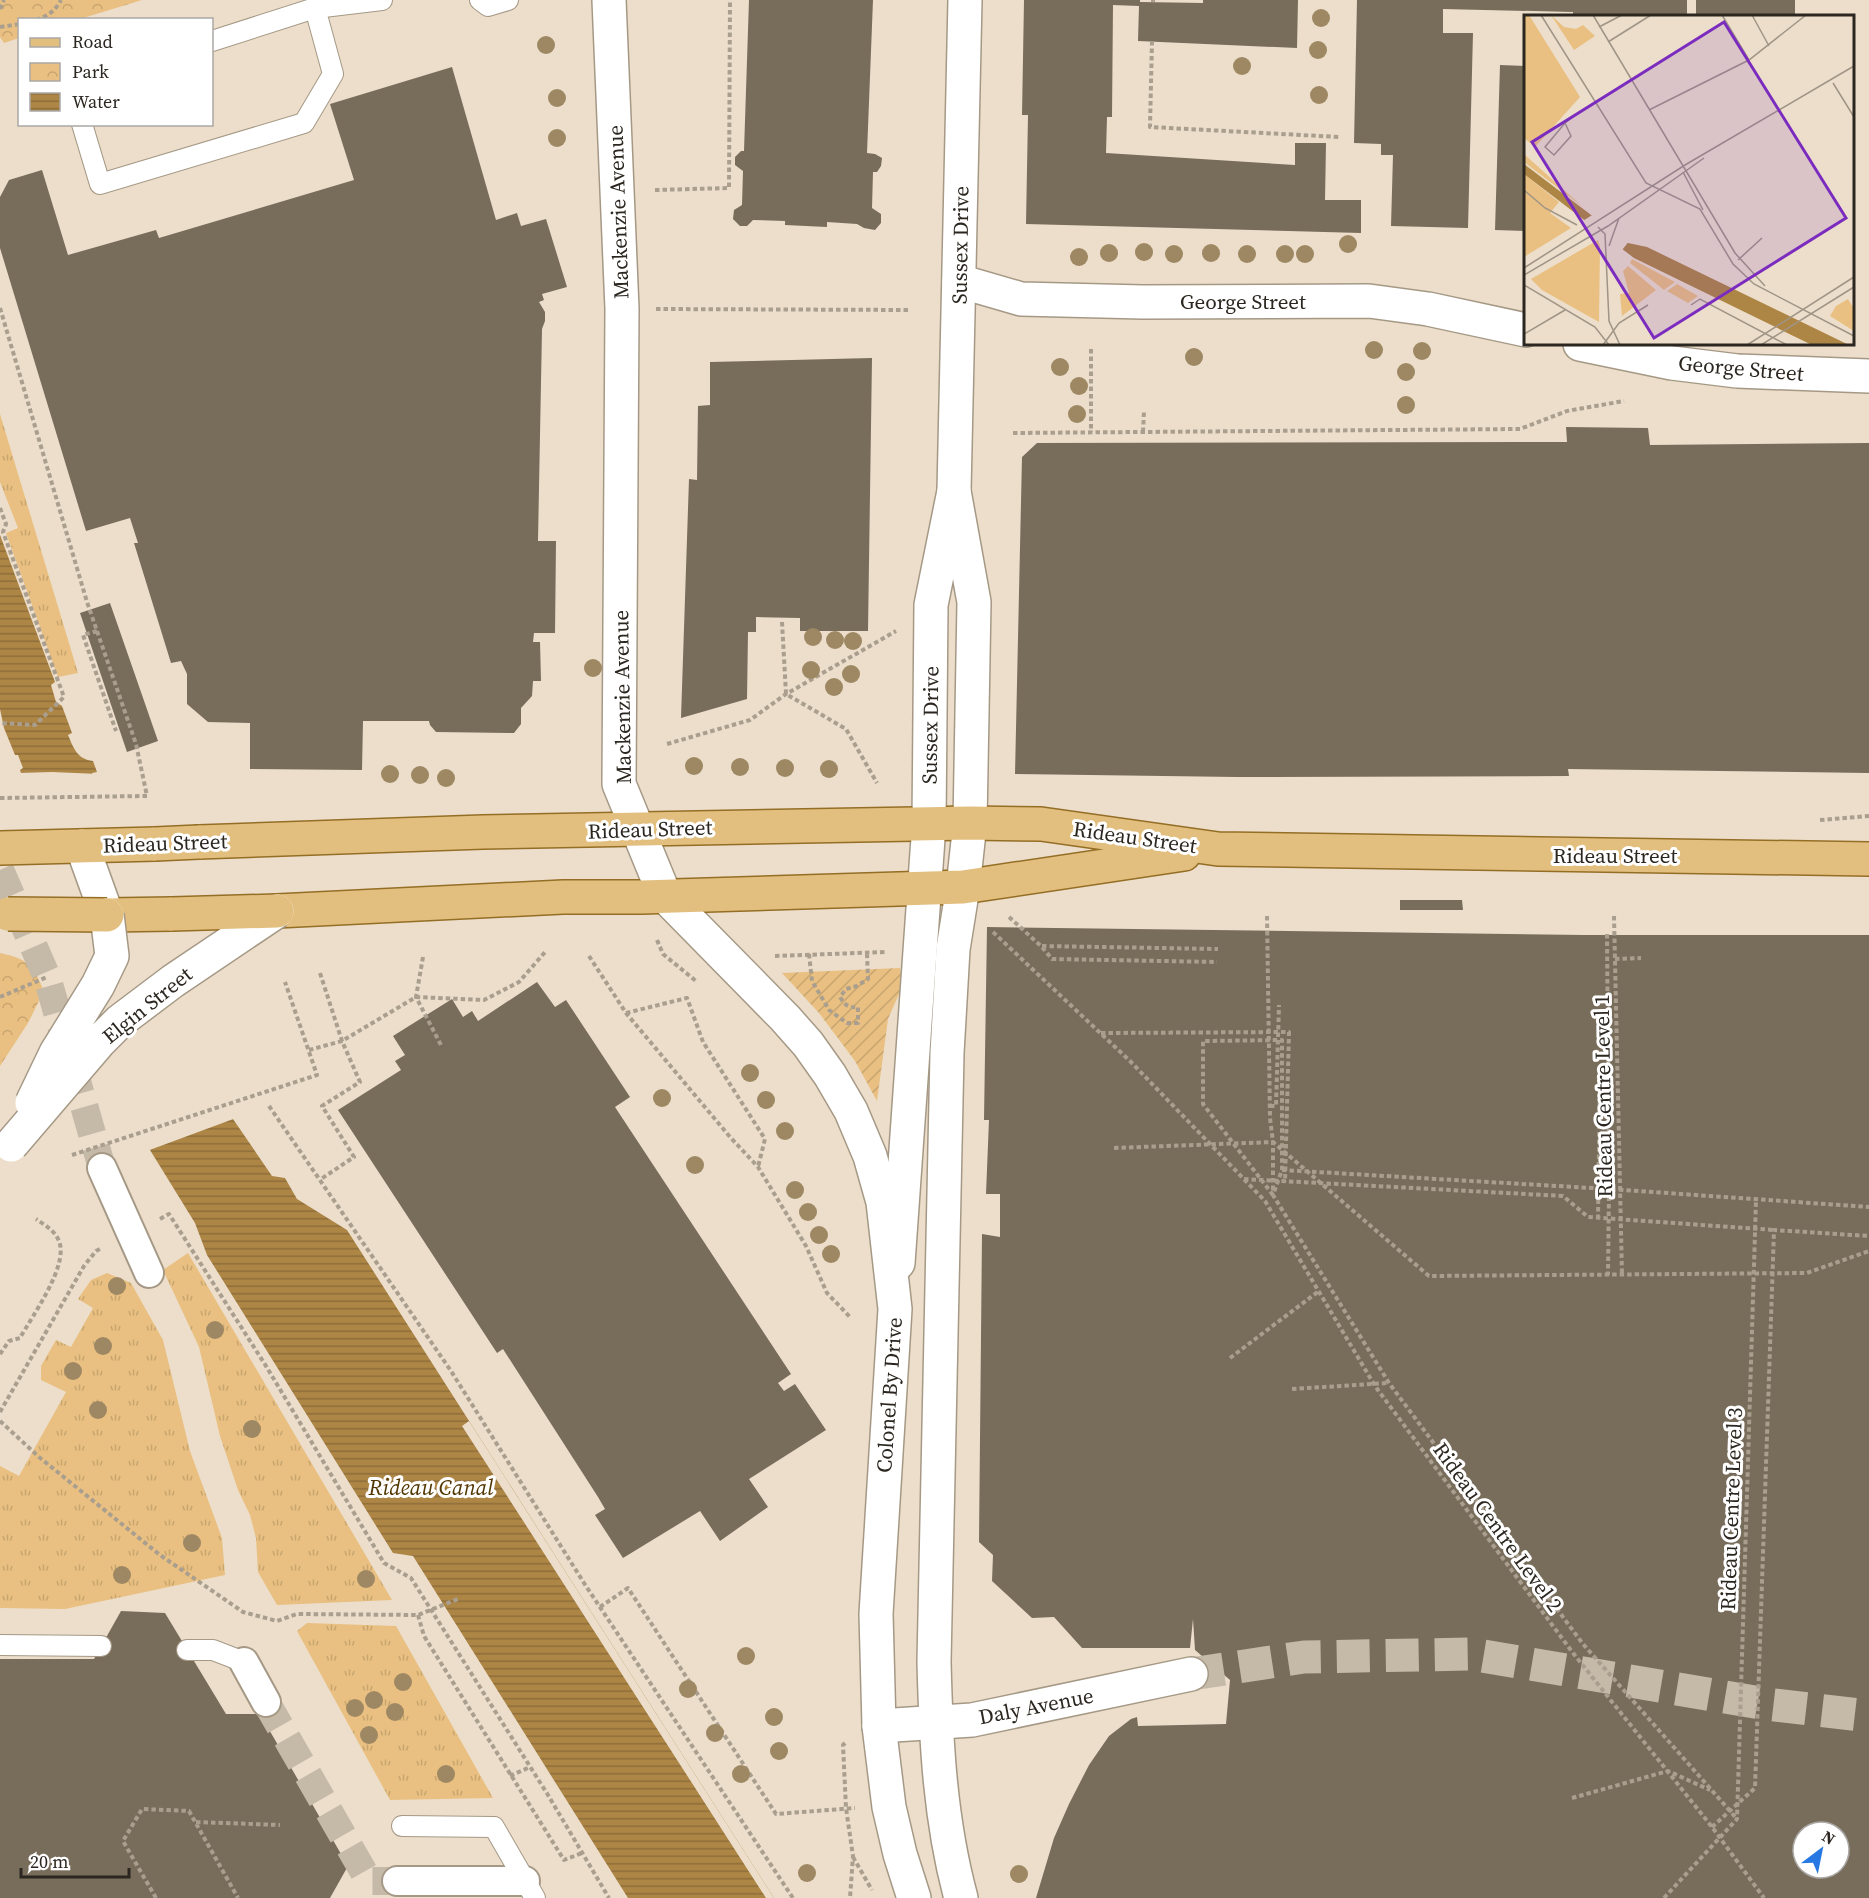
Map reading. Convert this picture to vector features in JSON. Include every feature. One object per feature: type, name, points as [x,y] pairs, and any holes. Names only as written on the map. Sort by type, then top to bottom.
[{"type":"main road","name":"Mackenzie Avenue","points":[[609,0],[622,309],[619,784],[638,830],[654,897],[777,1009],[808,1044],[851,1111],[870,1156],[883,1202],[895,1309]]},
{"type":"main road","name":"Sussex Drive","points":[[924,889],[929,824],[931,604],[954,491],[965,0]]},
{"type":"main road","name":"George Street","points":[[959,281],[1021,299],[1143,302],[1369,301],[1428,309],[1524,330]]},
{"type":"main road","name":"George Street","points":[[1589,345],[1616,348],[1672,363],[1737,371],[1869,376]]},
{"type":"main road","name":"Sussex Drive","points":[[954,491],[974,602],[970,823],[963,887]]},
{"type":"main road","name":"Rideau Street","points":[[0,848],[483,832],[970,823],[1041,824],[1218,849],[1869,859]]},
{"type":"main road","name":"Elgin Street","points":[[6,1154],[56,1053],[98,985],[112,956],[107,915],[82,846]]},
{"type":"main road","name":"Rideau Street","points":[[0,914],[107,915],[276,911],[563,897],[654,897],[963,887],[1218,849]]},
{"type":"main road","points":[[961,1898],[953,1871],[942,1812],[935,1722],[934,1662],[947,1053],[953,949],[963,887]]},
{"type":"main road","name":"Colonel By Drive","points":[[914,1898],[900,1854],[889,1807],[879,1726],[876,1614],[924,889]]},
{"type":"main road","name":"Elgin Street","points":[[6,1154],[100,1041],[120,1021],[173,981],[276,911]]},
{"type":"main road","name":"Daly Avenue","points":[[879,1726],[972,1720],[1191,1674]]},
{"type":"street","points":[[102,1168],[149,1273]]},
{"type":"street","points":[[244,1662],[266,1702]]},
{"type":"street","points":[[398,1881],[530,1889]]},
{"type":"lane","points":[[213,41],[315,8],[382,0]]},
{"type":"lane","points":[[480,0],[488,6],[508,0]]},
{"type":"lane","points":[[83,126],[100,184],[304,123],[333,74],[315,8]]},
{"type":"lane","points":[[0,1645],[101,1646]]},
{"type":"lane","points":[[187,1650],[213,1650],[244,1662]]},
{"type":"lane","points":[[402,1826],[494,1827],[530,1889]]},
{"type":"path","points":[[0,9],[4,0]]},
{"type":"path","points":[[41,18],[54,10],[61,0]]},
{"type":"path","points":[[655,190],[729,188],[730,0]]},
{"type":"path","points":[[0,27],[18,24]]},
{"type":"path","points":[[1152,41],[1150,127],[1339,137]]},
{"type":"path","points":[[0,308],[97,631],[136,744],[147,796],[0,798]]},
{"type":"path","points":[[656,309],[910,310]]},
{"type":"path","points":[[1091,349],[1091,432]]},
{"type":"path","points":[[1013,433],[1520,429],[1567,411],[1624,401]]},
{"type":"path","points":[[1143,432],[1144,411]]},
{"type":"path","points":[[0,507],[6,524],[3,532],[64,698],[35,725],[0,723]]},
{"type":"path","points":[[782,622],[786,694]]},
{"type":"path","points":[[667,744],[750,720],[786,694],[904,627]]},
{"type":"path","points":[[97,631],[83,635],[116,731]]},
{"type":"path","points":[[786,694],[846,729],[877,783]]},
{"type":"path","points":[[654,897],[663,954],[697,982]]},
{"type":"path","points":[[1267,916],[1273,1195]]},
{"type":"path","name":"Rideau Centre Level 1","points":[[1614,916],[1622,1275]]},
{"type":"path","points":[[1010,917],[1052,959],[1217,962]]},
{"type":"path","name":"Rideau Centre Level 2","points":[[987,927],[1130,1061],[1265,1202],[1375,1386],[1573,1653],[1712,1827],[1764,1898]]},
{"type":"path","points":[[1607,934],[1608,1275]]},
{"type":"path","points":[[1041,946],[1218,949]]},
{"type":"path","points":[[309,1050],[342,1041],[416,997],[484,1000],[519,982],[546,951]]},
{"type":"path","points":[[772,956],[867,954],[894,951]]},
{"type":"path","points":[[809,954],[812,981],[829,1010],[847,1023],[858,1023],[858,1007],[850,1008],[840,997],[846,989],[857,986],[868,979],[867,954]]},
{"type":"path","points":[[589,956],[626,1013],[758,1167],[806,1246],[827,1293],[851,1318]]},
{"type":"path","points":[[423,957],[416,997],[442,1047]]},
{"type":"path","points":[[1615,959],[1641,958]]},
{"type":"path","points":[[320,973],[342,1041],[360,1082],[322,1106],[354,1157],[321,1179]]},
{"type":"path","points":[[0,997],[47,977]]},
{"type":"path","points":[[72,1155],[317,1075],[285,982]]},
{"type":"path","points":[[626,1013],[687,998],[703,1042],[765,1139],[758,1167]]},
{"type":"path","points":[[1270,1106],[1276,1106],[1279,1005]]},
{"type":"path","points":[[1100,1033],[1288,1032],[1285,1182]]},
{"type":"path","points":[[1273,1195],[1282,1170],[1282,1040],[1203,1041],[1203,1104],[1273,1195],[1389,1383],[1583,1644],[1737,1819],[1664,1898]]},
{"type":"path","points":[[1598,1219],[1600,1069]]},
{"type":"path","points":[[269,1106],[451,1371],[600,1607],[793,1898]]},
{"type":"path","points":[[1114,1148],[1273,1142],[1428,1276],[1807,1273],[1869,1251]]},
{"type":"path","points":[[1282,1170],[1869,1207]]},
{"type":"path","points":[[1244,1179],[1563,1196],[1588,1217],[1598,1219],[1869,1236]]},
{"type":"path","name":"Rideau Centre Level 3","points":[[1737,1819],[1756,1200]]},
{"type":"path","points":[[169,1214],[266,1366],[384,1563],[411,1578],[433,1610],[609,1898]]},
{"type":"path","points":[[0,1354],[9,1341],[20,1338],[56,1273],[60,1242],[50,1228],[36,1219]]},
{"type":"path","points":[[1712,1827],[1755,1788],[1774,1230]]},
{"type":"path","points":[[0,1412],[84,1266],[96,1251]]},
{"type":"path","points":[[1230,1358],[1319,1291]]},
{"type":"path","points":[[1292,1389],[1389,1383]]},
{"type":"path","points":[[0,1421],[39,1457],[160,1555],[243,1612],[277,1621],[297,1614],[418,1615],[458,1599]]},
{"type":"path","points":[[600,1607],[628,1588],[776,1814],[864,1808]]},
{"type":"path","points":[[418,1615],[424,1636],[564,1860],[582,1853]]},
{"type":"path","points":[[849,1739],[843,1745],[846,1808],[853,1856],[850,1898]]},
{"type":"path","points":[[510,1776],[530,1767]]},
{"type":"path","points":[[1572,1798],[1668,1771],[1713,1791]]},
{"type":"path","points":[[156,1898],[123,1841],[142,1809],[189,1811],[238,1898]]},
{"type":"path","points":[[195,1821],[280,1825]]},
{"type":"path","points":[[853,1856],[877,1898]]},
{"type":"green space","points":[[0,0],[142,0],[83,18],[18,18],[18,38],[4,43],[0,37]]},
{"type":"green space","points":[[0,414],[78,673],[58,677],[6,533],[18,528],[0,482]]},
{"type":"green space","points":[[0,953],[17,958],[33,969],[44,991],[28,1023],[0,1066]]},
{"type":"green space","points":[[900,968],[902,987],[888,1019],[877,1101],[855,1061],[819,1013],[782,973]]},
{"type":"green space","points":[[188,1253],[392,1600],[277,1605],[258,1572],[256,1538],[250,1515],[238,1490],[220,1436],[199,1347],[163,1270]]},
{"type":"green space","points":[[107,1273],[131,1283],[163,1340],[190,1451],[222,1538],[225,1575],[65,1609],[0,1608],[0,1466],[19,1476],[66,1392],[41,1380],[41,1366],[56,1340],[71,1347],[93,1308],[78,1299],[91,1280]]},
{"type":"green space","points":[[307,1623],[396,1626],[493,1798],[390,1800],[297,1631]]},
{"type":"water","name":"Rideau Canal","points":[[0,535],[55,682],[51,685],[56,702],[62,706],[72,733],[68,735],[80,756],[93,761],[97,772],[92,773],[233,1119],[272,1176],[285,1178],[297,1199],[347,1230],[774,1898],[628,1898],[413,1556],[393,1553],[207,1255],[195,1223],[150,1150],[20,770],[23,768],[4,728],[0,709]]},
{"type":"pier","points":[[18,773],[99,774],[96,775],[236,1118],[147,1151]]},
{"type":"pier","points":[[469,1421],[774,1898],[766,1898],[462,1426]]},
{"type":"building","points":[[749,0],[873,0],[867,153],[882,158],[881,166],[877,172],[873,172],[872,208],[881,214],[881,223],[875,230],[857,224],[827,222],[827,227],[785,225],[785,221],[753,220],[747,226],[740,226],[733,219],[734,210],[742,205],[743,171],[735,165],[735,157],[744,151]]},
{"type":"building","points":[[1024,0],[1140,0],[1140,2],[1203,3],[1203,0],[1298,0],[1297,48],[1138,41],[1139,6],[1113,5],[1112,117],[1107,117],[1106,153],[1295,165],[1295,143],[1326,143],[1325,200],[1361,200],[1361,233],[1026,224],[1028,115],[1022,115]]},
{"type":"building","points":[[1357,0],[1687,0],[1687,15],[1573,15],[1573,12],[1443,9],[1443,33],[1473,33],[1468,228],[1391,226],[1393,155],[1381,155],[1381,144],[1354,143]]},
{"type":"building","points":[[1696,0],[1795,0],[1795,15],[1696,15]]},
{"type":"building","points":[[1500,65],[1524,66],[1524,231],[1495,230]]},
{"type":"building","points":[[452,67],[496,220],[517,213],[521,226],[546,219],[567,287],[542,294],[544,300],[539,302],[545,312],[545,321],[542,329],[538,541],[556,541],[555,633],[534,633],[533,642],[540,642],[541,681],[533,681],[532,696],[521,708],[521,724],[514,733],[436,732],[429,721],[363,721],[362,770],[250,769],[250,723],[208,722],[187,704],[187,674],[181,661],[171,663],[134,543],[138,543],[130,518],[86,531],[0,248],[0,197],[9,180],[42,170],[68,255],[156,230],[159,238],[354,180],[330,104]]},
{"type":"building","points":[[872,358],[868,631],[800,631],[800,618],[756,617],[756,632],[748,632],[747,699],[681,718],[689,479],[697,480],[698,406],[710,405],[710,362]]},
{"type":"building","points":[[1566,427],[1648,428],[1650,445],[1869,443],[1869,773],[1568,769],[1569,776],[1237,777],[1015,774],[1022,457],[1037,443],[1567,442]]},
{"type":"building","points":[[110,603],[158,741],[127,752],[80,613]]},
{"type":"building","points":[[1400,900],[1462,900],[1463,910],[1400,910]]},
{"type":"building","points":[[987,927],[1583,935],[1869,935],[1869,1898],[1036,1898],[1054,1838],[1069,1804],[1089,1765],[1109,1736],[1137,1717],[1138,1726],[1226,1724],[1230,1680],[1195,1650],[1193,1619],[1190,1648],[1082,1648],[1054,1617],[1032,1618],[992,1581],[993,1555],[979,1542],[982,1234],[1000,1237],[1000,1194],[986,1194],[989,1120],[984,1120]]},
{"type":"building","points":[[537,982],[555,1007],[566,1000],[630,1097],[615,1107],[791,1374],[778,1383],[784,1391],[795,1384],[826,1430],[749,1479],[768,1507],[720,1541],[700,1511],[623,1558],[595,1515],[605,1509],[598,1497],[503,1349],[497,1353],[338,1110],[401,1070],[395,1061],[405,1055],[393,1036],[452,999],[463,1017],[472,1011],[478,1021]]},
{"type":"building","points":[[121,1611],[165,1613],[226,1714],[260,1714],[348,1866],[330,1898],[0,1898],[0,1659],[94,1659]]},
{"type":"tunnel","points":[[0,870],[47,977],[102,1168]]},
{"type":"tunnel","points":[[1191,1674],[1304,1657],[1471,1654],[1766,1704],[1869,1716]]},
{"type":"tunnel","points":[[266,1702],[369,1881],[397,1881]]}]
